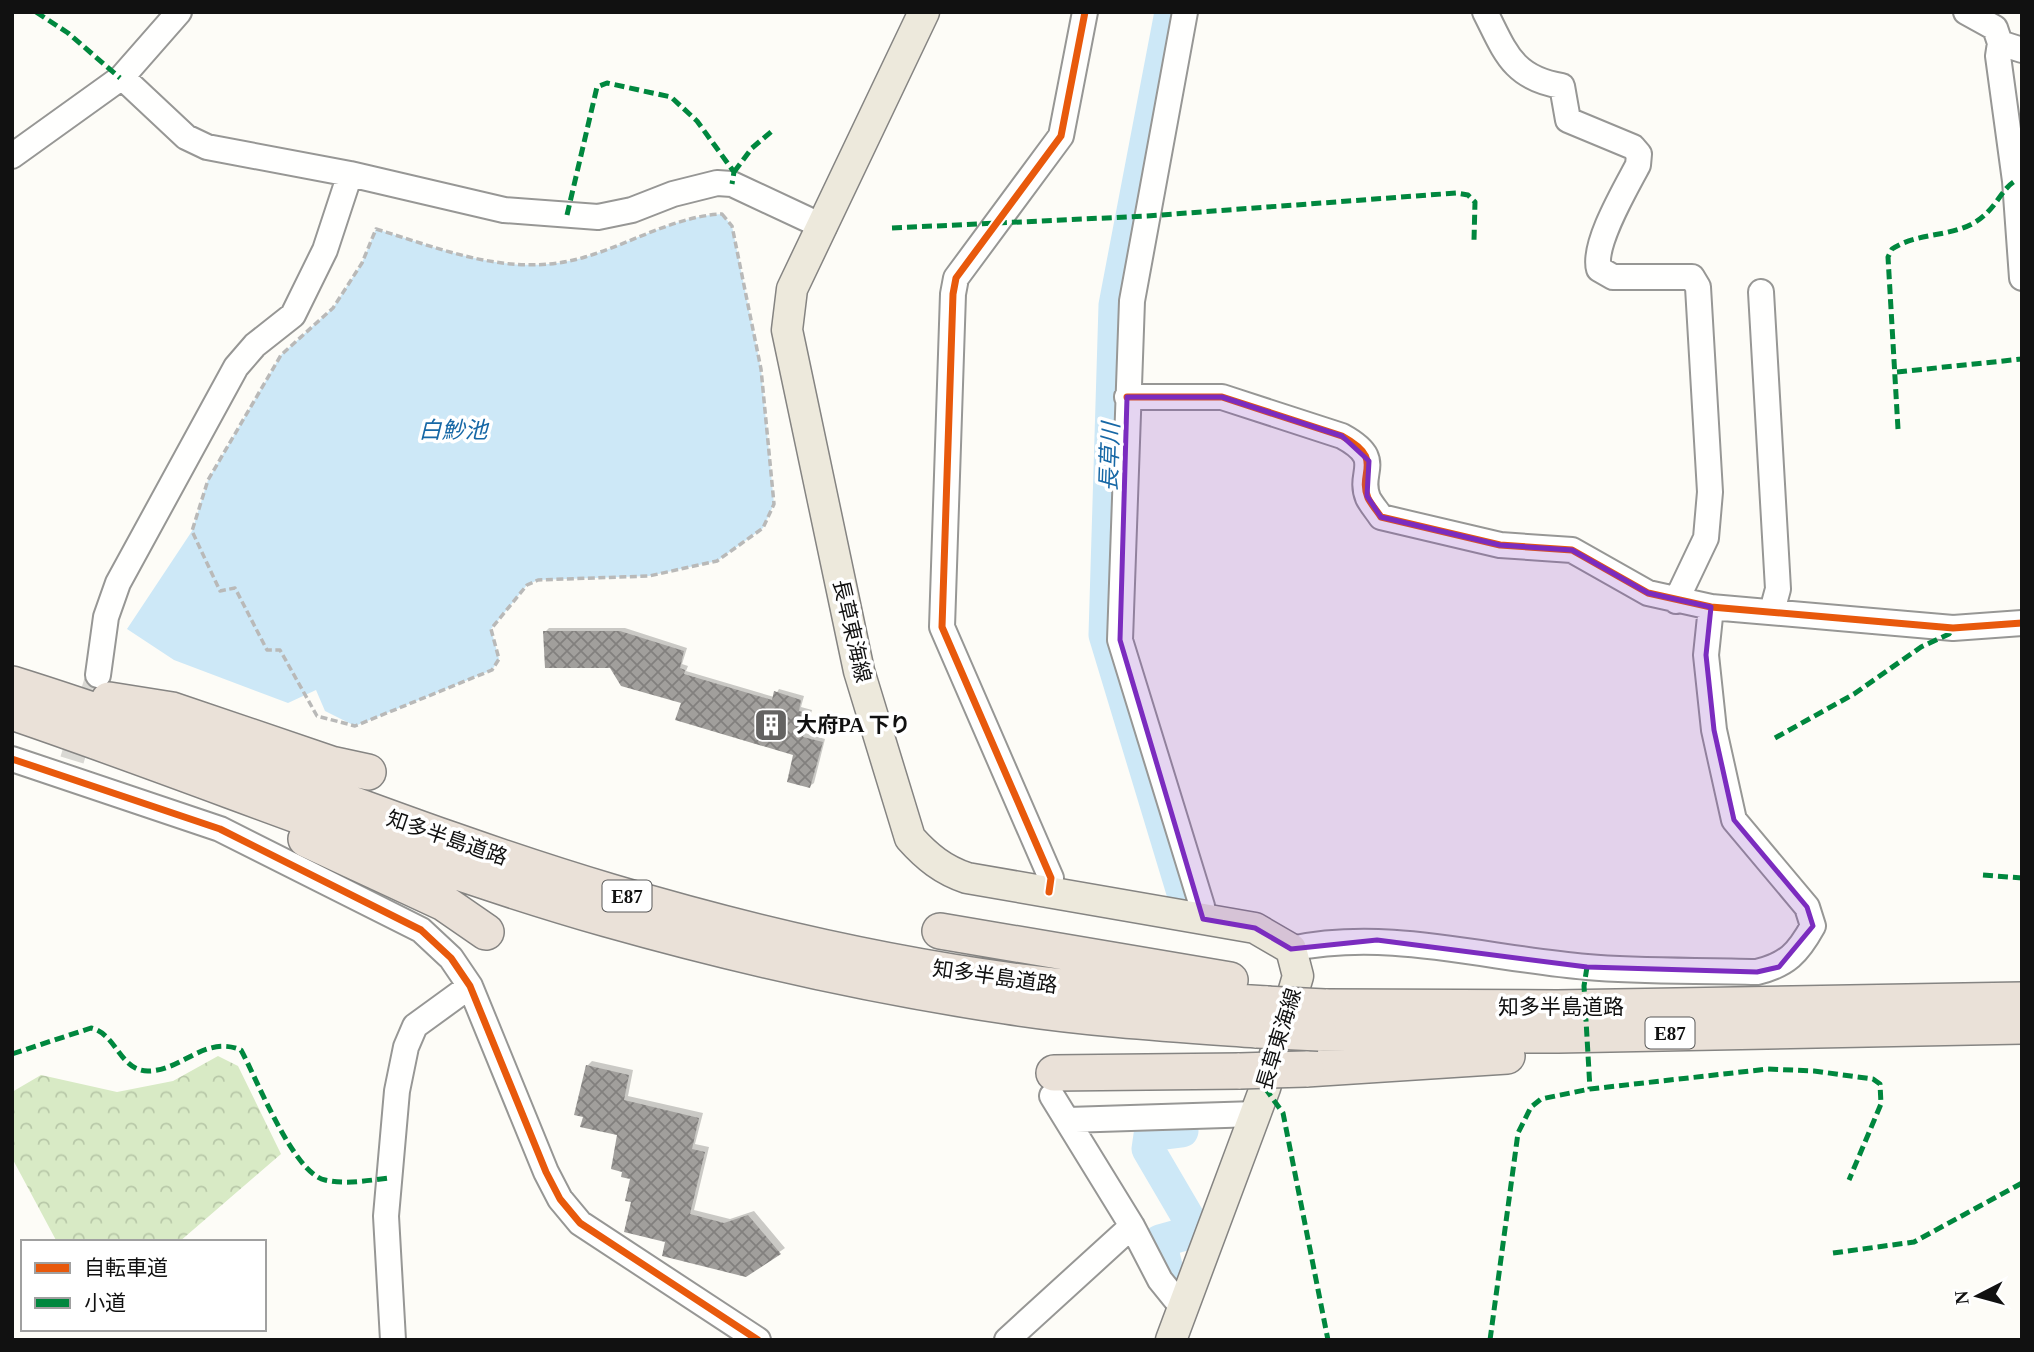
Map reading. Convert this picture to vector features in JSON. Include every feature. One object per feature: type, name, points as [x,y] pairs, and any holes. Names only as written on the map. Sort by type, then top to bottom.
[{"type":"highway","points":[[12,683],[173,710],[331,764],[368,772]]},
{"type":"highway","name":"知多半島道路","points":[[12,683],[510,859],[611,892],[722,922],[912,964],[1010,981],[1116,993],[1326,1009],[1558,1035],[2022,1026]]},
{"type":"highway","points":[[28,718],[114,770],[236,809],[349,858],[444,903],[486,932]]},
{"type":"highway","name":"知多半島道路","points":[[28,718],[501,885],[604,918],[828,975],[1008,1007],[1267,1006]]},
{"type":"highway","points":[[940,931],[1209,979],[1267,1006],[1326,1009]]},
{"type":"highway","name":"E87","points":[[1326,1009],[2022,1000]]},
{"type":"highway","points":[[1053,1084],[1628,1047],[1709,1032]]},
{"type":"main road","name":"長草東海線","points":[[923,13],[824,227],[792,289],[788,330],[859,671],[910,838],[926,856],[951,873],[1255,928],[1291,949],[1298,976],[1256,1114],[1181,1306],[1171,1340]]},
{"type":"street","points":[[12,156],[122,77],[179,12]]},
{"type":"street","points":[[1049,892],[1051,878],[942,627],[953,294],[956,278],[1061,136],[1085,12]]},
{"type":"street","points":[[1185,12],[1132,301],[1120,640],[1202,906],[1203,919]]},
{"type":"street","points":[[1485,12],[1508,60],[1525,72],[1562,86],[1568,120],[1633,148],[1639,154],[1638,165],[1604,236],[1596,260],[1599,269],[1613,277],[1692,277],[1698,287],[1710,492],[1709,526],[1675,601]]},
{"type":"street","points":[[1966,12],[1995,28],[2011,46],[1998,56],[2015,185],[2022,278]]},
{"type":"street","points":[[122,77],[186,137],[207,147],[350,174],[504,211],[598,217],[632,210],[717,183],[740,186],[824,227]]},
{"type":"street","points":[[98,675],[106,617],[118,583],[236,367],[254,345],[292,314],[325,250],[350,174]]},
{"type":"street","points":[[1761,292],[1778,589],[1772,611]]},
{"type":"street","points":[[1128,397],[1222,397],[1342,436],[1357,444],[1368,461],[1367,496],[1381,517],[1500,545],[1572,550],[1648,593],[1675,601],[1711,607],[1953,628],[2022,622]]},
{"type":"street","points":[[1291,949],[1325,942],[1377,940],[1587,967],[1757,972],[1779,967],[1802,945],[1812,926],[1807,906],[1734,820],[1714,730],[1706,655],[1711,607]]},
{"type":"street","points":[[12,759],[69,770],[220,830],[421,930],[451,958],[470,986],[560,1199],[580,1223],[758,1340]]},
{"type":"street","points":[[393,1340],[386,1216],[397,1091],[404,1058],[415,1026],[470,986]]},
{"type":"street","points":[[1053,1084],[1068,1120],[1132,1226],[1160,1280],[1181,1306]]},
{"type":"street","points":[[1068,1120],[1256,1114]]},
{"type":"street","points":[[1007,1340],[1132,1226]]},
{"type":"path","points":[[722,214],[732,226],[761,369],[774,504],[764,528],[717,561],[649,576],[538,580],[527,585],[491,629],[499,659],[492,670],[355,726],[317,716],[280,650],[267,650],[235,588],[220,590],[192,531],[208,480],[281,355],[333,308],[362,263],[376,229],[481,260],[534,268],[583,258],[701,215],[722,214]]},
{"type":"highlighted area","points":[[1127,397],[1222,397],[1342,436],[1369,461],[1367,496],[1381,517],[1500,545],[1572,550],[1648,593],[1711,607],[1706,655],[1714,730],[1734,820],[1807,907],[1813,926],[1779,967],[1757,972],[1587,967],[1377,940],[1291,949],[1255,928],[1203,919],[1120,640]]},
{"type":"green space","points":[[218,1056],[238,1066],[281,1154],[181,1240],[56,1240],[12,1158],[12,1092],[41,1075],[117,1092],[173,1081]]},
{"type":"water","name":"白魦池","points":[[722,214],[732,226],[761,369],[774,504],[763,528],[717,561],[649,576],[538,580],[527,585],[491,629],[499,659],[492,670],[355,726],[325,711],[316,690],[288,703],[174,660],[127,629],[192,531],[208,480],[281,355],[333,308],[362,263],[376,229],[453,253],[531,265],[585,257],[670,225]]},
{"type":"building","points":[[543,631],[620,631],[684,651],[680,668],[685,670],[684,674],[772,700],[774,691],[801,700],[799,711],[809,714],[803,737],[823,742],[810,788],[787,782],[793,755],[675,720],[681,703],[621,686],[610,668],[545,668]]},
{"type":"building","points":[[586,1065],[629,1075],[624,1100],[699,1118],[692,1149],[705,1152],[690,1214],[724,1223],[748,1215],[781,1254],[746,1277],[662,1256],[665,1242],[624,1232],[631,1202],[625,1201],[630,1179],[621,1177],[622,1172],[611,1169],[617,1135],[580,1127],[583,1117],[574,1115]]},
{"type":"waterway","name":"長草川","points":[[1171,12],[1115,305],[1105,635],[1184,896]]},
{"type":"waterway","name":"長草川","points":[[1167,1270],[1160,1241],[1196,1231],[1148,1149],[1150,1135],[1182,1131]]},
{"type":"tunnel","points":[[72,760],[98,675]]},
{"type":"marked path","points":[[36,12],[68,33],[120,78]]},
{"type":"marked path","points":[[567,215],[597,87],[607,83],[671,97],[697,121],[734,172],[732,184]]},
{"type":"marked path","points":[[734,172],[752,148],[772,131]]},
{"type":"marked path","points":[[1898,429],[1888,257],[1892,249],[1911,240],[1972,224],[1987,213],[2015,181]]},
{"type":"marked path","points":[[892,228],[1147,216],[1456,193],[1468,195],[1475,202],[1474,240]]},
{"type":"marked path","points":[[1897,372],[2022,359]]},
{"type":"marked path","points":[[1775,738],[1854,694],[1921,647],[1949,634],[1953,629]]},
{"type":"marked path","points":[[1983,875],[2022,878]]},
{"type":"marked path","points":[[1587,967],[1584,986],[1590,1089]]},
{"type":"marked path","points":[[12,1054],[91,1028],[107,1037],[131,1066],[139,1070],[161,1069],[216,1047],[241,1050],[277,1123],[301,1161],[313,1174],[325,1180],[341,1182],[390,1178]]},
{"type":"marked path","points":[[1490,1340],[1518,1133],[1531,1107],[1541,1099],[1590,1089],[1768,1069],[1814,1071],[1873,1079],[1880,1084],[1881,1104],[1849,1180]]},
{"type":"marked path","points":[[1265,1088],[1283,1113],[1328,1340]]},
{"type":"marked path","points":[[1833,1253],[1914,1242],[2022,1183]]},
{"type":"cycle path","points":[[1049,892],[1051,878],[942,627],[953,294],[956,278],[1061,136],[1085,12]]},
{"type":"cycle path","points":[[1127,397],[1222,397],[1342,436],[1355,444],[1367,459],[1365,480],[1368,498],[1381,517],[1500,545],[1572,550],[1648,593],[1711,607],[1953,628],[2022,623]]},
{"type":"cycle path","points":[[12,759],[220,829],[421,930],[451,958],[470,986],[546,1172],[560,1199],[580,1223],[758,1340]]},
{"type":"place","name":"大府PA 下り","points":[[771,725]]}]
